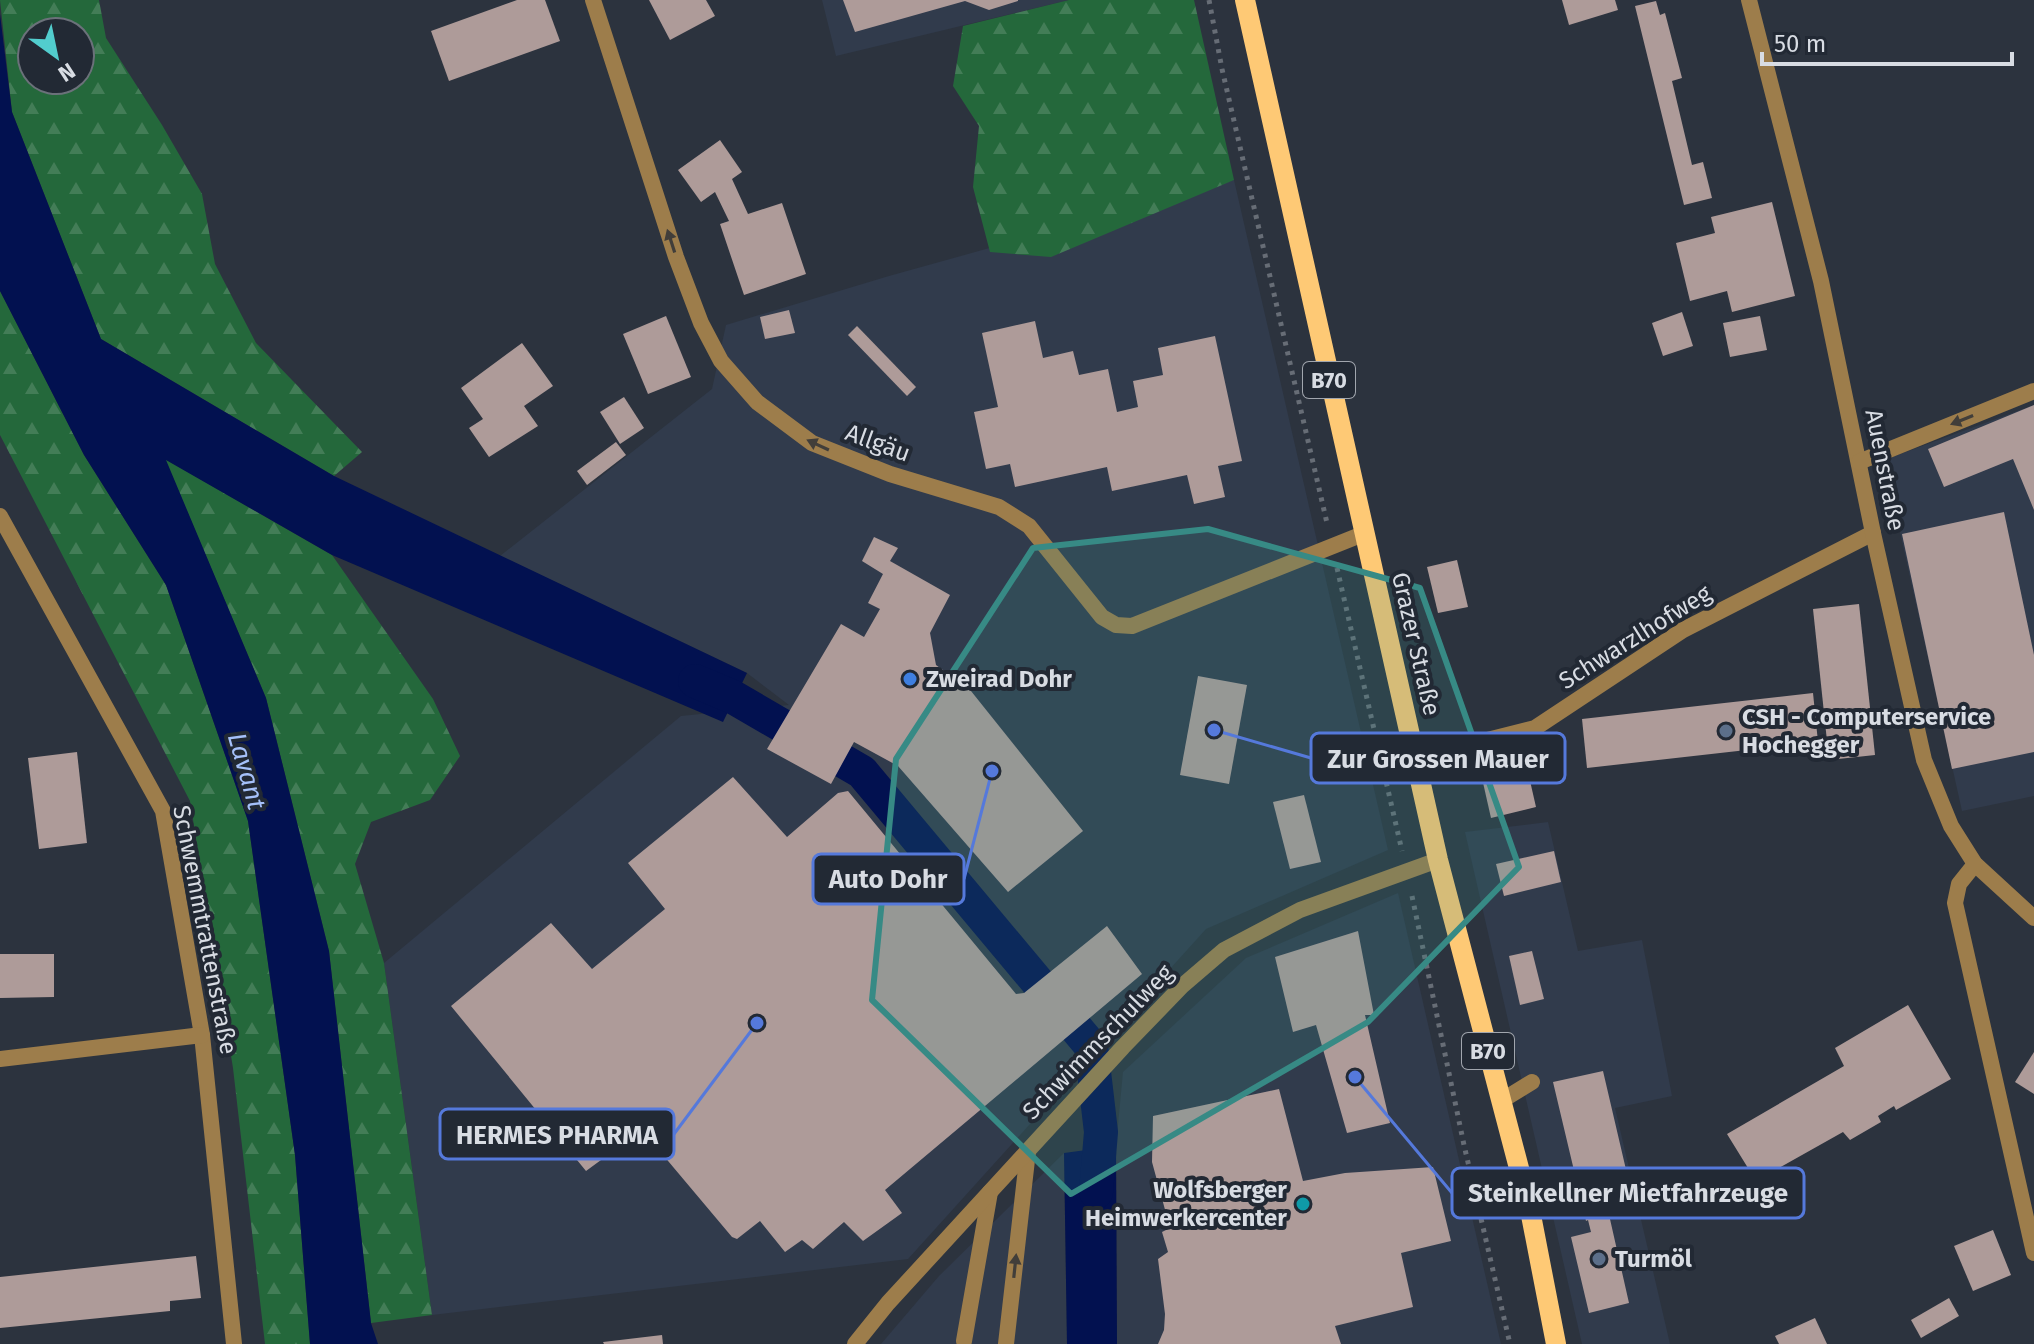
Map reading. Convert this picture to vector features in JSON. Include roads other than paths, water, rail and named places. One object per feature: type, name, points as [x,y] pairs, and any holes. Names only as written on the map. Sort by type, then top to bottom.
[{"type":"main road","name":"Grazer Straße","points":[[1245,0],[1438,860],[1530,1210],[1556,1344]]},
{"type":"street","name":"Allgäu","points":[[593,0],[676,257],[701,323],[721,361],[757,402],[812,443],[890,474],[999,507],[1029,526],[1102,617],[1116,625],[1132,626],[1363,534]]},
{"type":"street","name":"Auenstraße","points":[[1749,0],[1821,281],[1924,760],[1951,826],[1975,864],[2034,918]]},
{"type":"street","points":[[1859,462],[2034,391]]},
{"type":"street","name":"Schwemmtrattenstraße","points":[[0,516],[163,811],[202,1035],[234,1344]]},
{"type":"street","name":"Schwarzlhofweg","points":[[1416,758],[1535,728],[1683,630],[1873,533]]},
{"type":"street","name":"Schwimmschulweg","points":[[855,1344],[888,1303],[1123,1047],[1182,986],[1224,950],[1300,910],[1438,860]]},
{"type":"street","points":[[1975,864],[1959,884],[1955,903],[2034,1253]]},
{"type":"street","points":[[0,1059],[202,1035]]},
{"type":"street","points":[[1501,1101],[1532,1082]]},
{"type":"street","points":[[1006,1344],[1028,1151]]},
{"type":"street","points":[[964,1341],[990,1192]]},
{"type":"water","name":"Lavant","points":[[0,14],[12,112],[101,339],[334,476],[747,673],[723,722],[332,555],[166,460],[266,698],[329,951],[371,1323],[378,1344],[310,1344],[295,1155],[248,821],[166,585],[84,455],[0,291]]},
{"type":"water","points":[[1116,1146],[1117,1344],[1067,1344],[1064,1153]]},
{"type":"waterway","points":[[695,681],[733,697],[862,772],[1091,1046],[1101,1132],[1096,1192]]},
{"type":"place","name":"Zweirad Dohr","points":[[910,679]]},
{"type":"place","name":"Zur Grossen Mauer","points":[[1214,730]]},
{"type":"place","name":"CSH - Computerservice Hochegger","points":[[1726,731]]},
{"type":"place","name":"Auto Dohr","points":[[992,771]]},
{"type":"place","name":"HERMES PHARMA","points":[[757,1023]]},
{"type":"place","name":"Steinkellner Mietfahrzeuge","points":[[1355,1077]]},
{"type":"place","name":"Wolfsberger Heimwerkercenter","points":[[1303,1204]]},
{"type":"place","name":"Turmöl","points":[[1599,1259]]}]
